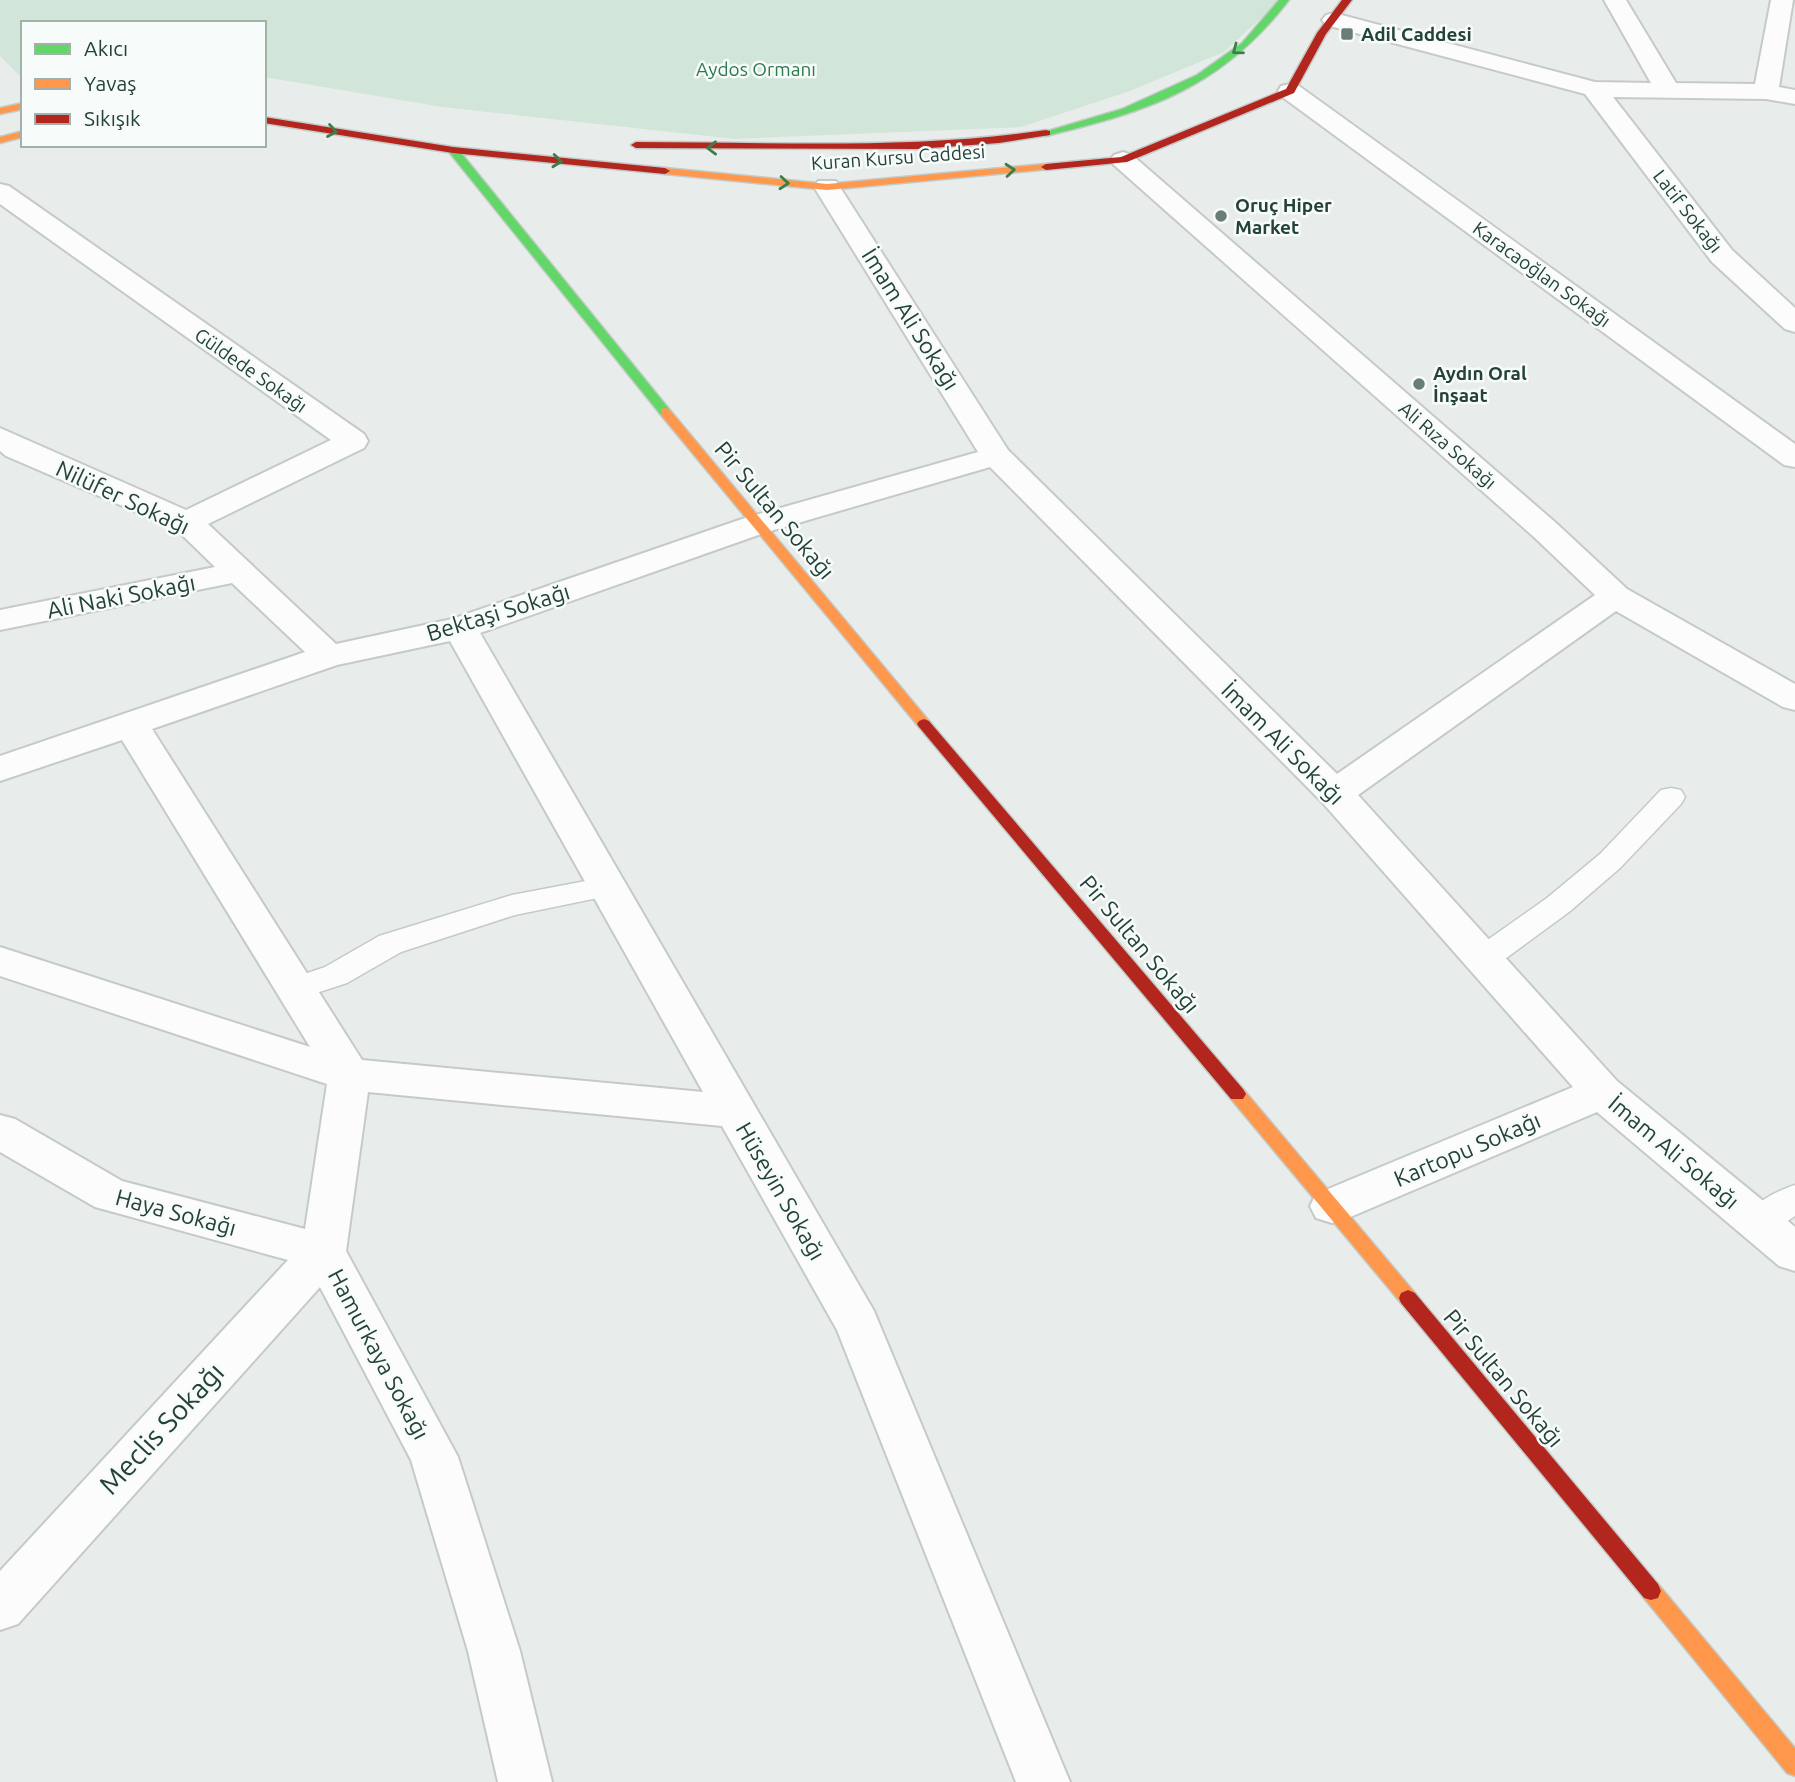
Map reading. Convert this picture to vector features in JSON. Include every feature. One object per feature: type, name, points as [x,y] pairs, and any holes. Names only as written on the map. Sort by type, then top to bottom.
[{"type":"main road","name":"Kuran Kursu Caddesi","points":[[612,143],[696,148],[939,147],[1017,140],[1062,132],[1118,116],[1188,84],[1245,45],[1284,0]]},
{"type":"main road","points":[[1290,91],[1322,33],[1340,10]]},
{"type":"main road","name":"Kuran Kursu Caddesi","points":[[266,120],[453,150],[827,187],[1123,160],[1290,91]]},
{"type":"main road","points":[[0,111],[21,106]]},
{"type":"main road","points":[[0,140],[21,135]]},
{"type":"main road","name":"Pir Sultan Sokağı","points":[[453,150],[756,524],[1332,1206],[1795,1765]]},
{"type":"street","points":[[1615,0],[1667,89]]},
{"type":"street","points":[[1766,92],[1782,0]]},
{"type":"street","points":[[1340,10],[1594,89],[1766,92],[1795,97]]},
{"type":"street","name":"Latif Sokağı","points":[[1594,89],[1722,256],[1795,323]]},
{"type":"street","name":"Karacaoğlan Sokağı","points":[[1290,91],[1795,458]]},
{"type":"street","name":"Ali Rıza Sokağı","points":[[1123,160],[1545,530],[1615,596],[1795,699]]},
{"type":"street","name":"İmam Ali Sokağı","points":[[827,187],[996,456],[1335,793],[1602,1093],[1795,1253]]},
{"type":"street","name":"Güldede Sokağı","points":[[0,192],[352,441],[187,522]]},
{"type":"street","name":"Nilüfer Sokağı","points":[[6,446],[187,522],[242,571],[329,656]]},
{"type":"street","name":"Bektaşi Sokağı","points":[[0,769],[329,656],[460,628],[756,524],[996,456]]},
{"type":"street","name":"Ali Naki Sokağı","points":[[0,620],[242,571]]},
{"type":"street","points":[[1335,793],[1615,596]]},
{"type":"street","name":"Hüseyin Sokağı","points":[[460,628],[858,1325],[1043,1782]]},
{"type":"street","points":[[131,725],[349,1075]]},
{"type":"street","points":[[0,961],[349,1075],[736,1111]]},
{"type":"street","name":"Hamurkaya Sokağı","points":[[349,1075],[324,1252],[434,1457],[494,1651],[525,1782]]},
{"type":"street","name":"Kartopu Sokağı","points":[[1332,1206],[1602,1093]]},
{"type":"street","name":"Haya Sokağı","points":[[0,1131],[110,1195],[324,1252]]},
{"type":"street","name":"Meclis Sokağı","points":[[0,1607],[324,1252]]},
{"type":"lane","points":[[1483,959],[1558,905],[1610,861],[1671,797]]},
{"type":"lane","points":[[295,989],[336,975],[390,944],[512,905],[607,887]]},
{"type":"lane","points":[[1759,1222],[1795,1198]]},
{"type":"green space","name":"Aydos Ormanı","points":[[0,0],[1281,0],[1224,52],[1130,91],[1021,127],[735,139],[442,107],[266,77],[266,21],[21,21],[21,77],[0,56]]},
{"type":"traffic: fast","points":[[1046,133],[1125,111],[1201,77],[1245,45],[1284,0]]},
{"type":"traffic: fast","points":[[453,150],[665,412]]},
{"type":"traffic: slow","points":[[0,111],[21,106]]},
{"type":"traffic: slow","points":[[0,140],[21,135]]},
{"type":"traffic: slow","points":[[665,171],[827,187],[1046,167]]},
{"type":"traffic: slow","points":[[665,412],[924,724]]},
{"type":"traffic: slow","points":[[1237,1094],[1408,1298]]},
{"type":"traffic: slow","points":[[1651,1591],[1795,1765]]},
{"type":"traffic: jam","points":[[1046,167],[1123,160],[1290,91],[1322,33],[1347,0]]},
{"type":"traffic: jam","points":[[266,120],[453,150],[665,171]]},
{"type":"traffic: jam","points":[[636,145],[917,146],[999,140],[1046,133]]},
{"type":"traffic: jam","points":[[924,724],[1237,1094]]},
{"type":"traffic: jam","points":[[1408,1298],[1651,1591]]},
{"type":"place","name":"Adil Caddesi","points":[[1347,34]]},
{"type":"place","name":"Oruç Hiper Market","points":[[1221,216]]},
{"type":"place","name":"Aydın Oral İnşaat","points":[[1419,384]]}]
